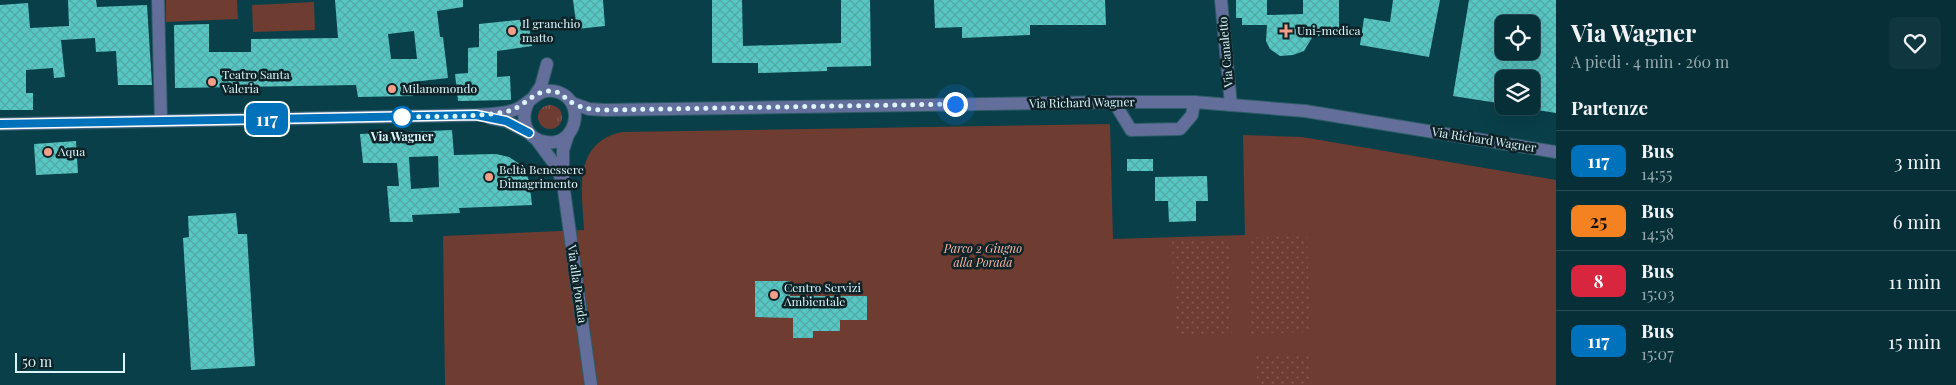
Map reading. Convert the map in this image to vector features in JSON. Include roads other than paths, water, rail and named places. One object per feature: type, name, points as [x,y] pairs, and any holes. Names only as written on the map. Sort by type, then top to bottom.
[{"type":"street","points":[[158,0],[161,121]]},
{"type":"street","name":"Via Canaletto","points":[[1221,0],[1231,105]]},
{"type":"street","points":[[476,115],[506,121],[533,136],[553,143],[561,140],[571,131],[576,120],[575,111],[572,104],[559,92],[547,64],[540,86],[525,108],[523,117],[525,126],[533,136]]},
{"type":"street","points":[[0,124],[476,115],[512,110],[543,92],[559,92]]},
{"type":"street","points":[[1114,102],[1130,130],[1180,129],[1192,115],[1194,102]]},
{"type":"street","name":"Via Richard Wagner","points":[[572,104],[589,109],[604,110],[1194,102],[1305,111],[1556,152]]},
{"type":"street","name":"Via Richard Wagner","points":[[571,131],[589,116],[604,110]]},
{"type":"street","name":"Via alla Porada","points":[[571,131],[563,150],[563,182],[591,385]]},
{"type":"street","name":"Via alla Porada","points":[[533,136],[556,166],[563,182]]},
{"type":"place","name":"Il granchio matto","points":[[512,31]]},
{"type":"place","name":"Uni-medica","points":[[1286,31]]},
{"type":"place","name":"Teatro Santa Valeria","points":[[212,82]]},
{"type":"place","name":"Milanomondo","points":[[392,89]]},
{"type":"place","name":"Via Wagner","points":[[402,117]]},
{"type":"place","name":"Aqua","points":[[48,152]]},
{"type":"place","name":"Beltà Benessere Dimagrimento","points":[[489,177]]},
{"type":"place","name":"Centro Servizi Ambientale","points":[[774,295]]},
{"type":"park label","name":"Parco 2 Giugno alla Porada","points":[[983,256]]}]
